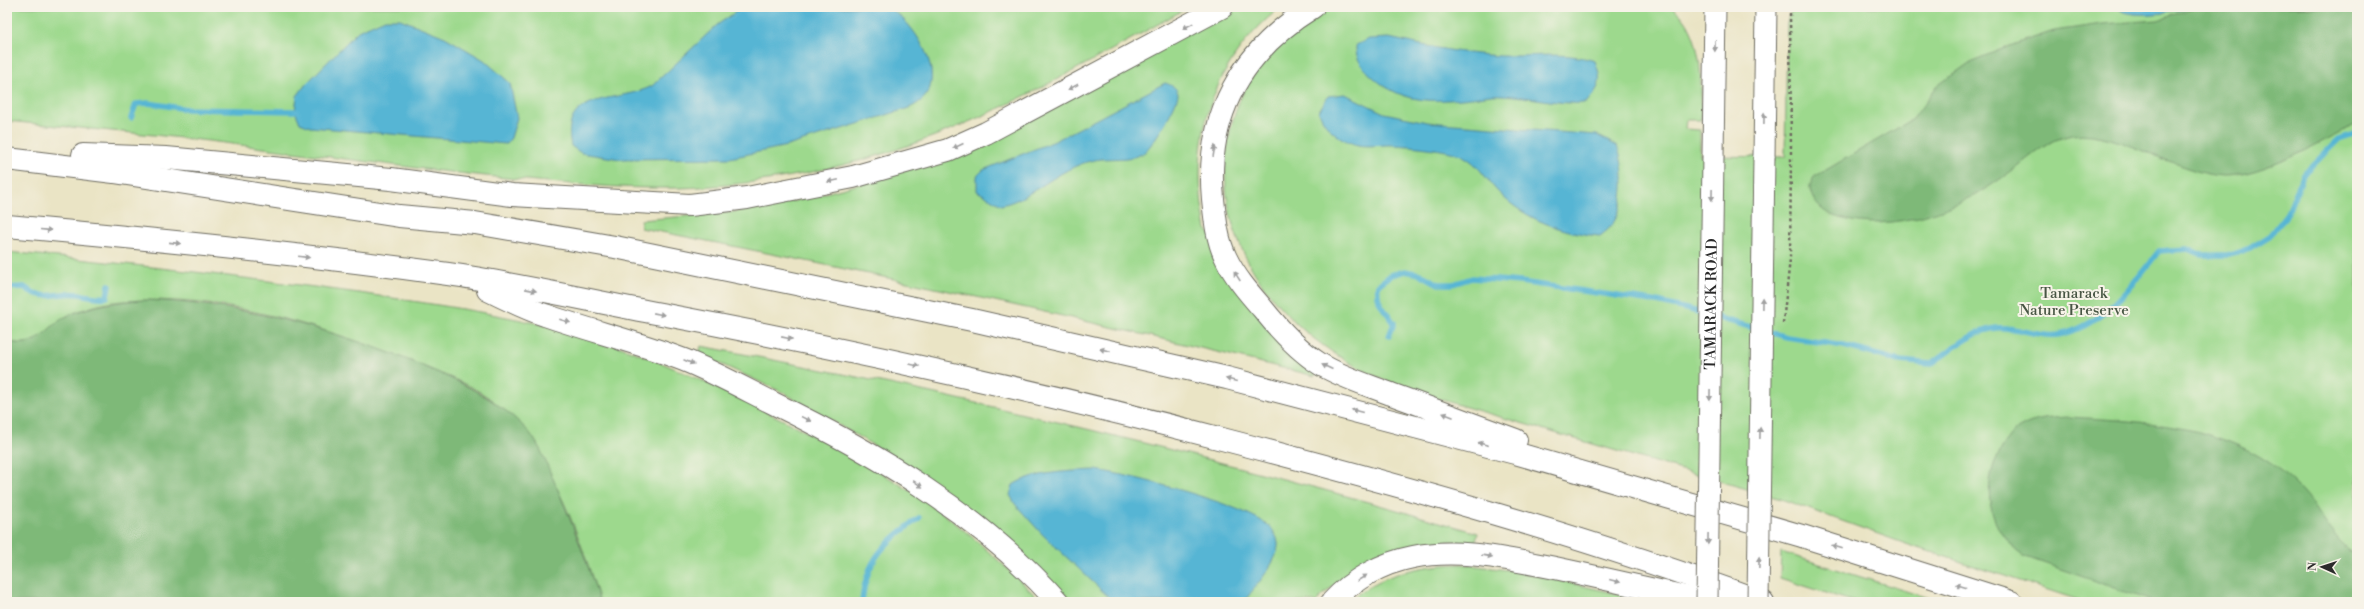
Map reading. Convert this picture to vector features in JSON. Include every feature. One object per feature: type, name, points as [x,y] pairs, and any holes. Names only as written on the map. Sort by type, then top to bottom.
[{"type":"highway","points":[[7,153],[166,158],[391,179],[512,195],[690,205],[740,199],[852,177],[948,150],[986,134],[1222,7]]},
{"type":"highway","points":[[1313,7],[1282,30],[1251,61],[1233,86],[1222,111],[1212,158],[1211,182],[1218,231],[1226,257],[1237,278],[1275,325],[1320,364],[1360,382],[1669,496]]},
{"type":"highway","points":[[7,159],[114,172],[399,216],[475,223],[615,247],[782,280],[980,322],[1227,378],[1515,453],[1669,496],[2011,602]]},
{"type":"highway","points":[[7,226],[247,250],[452,275],[839,349],[1132,415],[1310,462],[1473,508],[1672,568],[1763,602]]},
{"type":"highway","points":[[452,275],[544,315],[638,343],[683,360],[828,430],[904,474],[968,519],[1011,555],[1058,602]]},
{"type":"highway","points":[[1332,602],[1362,577],[1380,567],[1412,557],[1446,553],[1520,561],[1708,602]]},
{"type":"street","name":"TAMARACK ROAD","points":[[1708,602],[1715,7]]},
{"type":"street","points":[[1758,602],[1766,7]]},
{"type":"path","points":[[1790,7],[1791,157]]},
{"type":"green space","points":[[7,7],[1189,7],[1035,91],[996,110],[956,128],[873,157],[801,174],[753,182],[704,187],[633,188],[495,177],[159,135],[7,121]]},
{"type":"green space","points":[[1234,7],[1281,7],[1257,29],[1237,53],[1221,79],[1210,106],[1203,135],[1200,165],[1201,197],[1206,229],[1318,372],[1315,376],[1063,316],[810,262],[641,228],[641,220],[733,212],[795,201],[864,183],[1170,41]]},
{"type":"green space","name":"Tamarack Nature Preserve","points":[[1328,7],[1672,7],[1683,17],[1690,30],[1696,44],[1699,59],[1701,75],[1701,120],[1686,120],[1685,129],[1700,130],[1700,156],[1785,157],[1787,24],[1789,15],[1795,7],[2357,7],[2357,602],[2085,602],[1906,544],[1781,499],[1425,395],[1381,379],[1360,369],[1340,357],[1308,334],[1281,308],[1258,279],[1241,247],[1230,213],[1225,177],[1228,140],[1239,102],[1245,88],[1264,61],[1289,34],[1315,14]]},
{"type":"green space","points":[[2196,7],[2357,7],[2357,124],[2310,148],[2274,164],[2239,174],[2224,176],[2205,173],[2184,167],[2121,142],[2101,136],[2081,134],[2064,137],[2048,144],[1986,189],[1945,208],[1923,216],[1901,221],[1879,223],[1857,222],[1832,215],[1822,209],[1814,201],[1810,191],[1810,185],[1814,177],[1913,119],[1937,86],[1972,61],[2054,31],[2102,24],[2158,20]]},
{"type":"green space","points":[[7,252],[227,276],[359,293],[518,319],[550,326],[612,344],[713,386],[798,427],[874,468],[922,499],[959,526],[1042,602],[600,602],[574,525],[551,476],[537,452],[521,430],[495,402],[476,389],[386,352],[313,327],[238,308],[200,303],[161,300],[123,301],[110,303],[69,315],[41,336],[27,343],[7,341]]},
{"type":"green space","points":[[144,300],[213,306],[280,319],[313,328],[411,361],[459,382],[489,399],[517,420],[537,443],[573,526],[600,602],[7,602],[7,341],[27,343],[41,336],[69,315],[97,306],[125,301]]},
{"type":"green space","points":[[701,346],[897,385],[1091,430],[1285,479],[1478,533],[1475,543],[1453,541],[1431,543],[1388,553],[1350,574],[1332,587],[1316,602],[1067,602],[890,455],[784,393],[699,354]]},
{"type":"green space","points":[[2069,417],[2132,421],[2193,431],[2222,439],[2250,451],[2276,467],[2300,488],[2314,505],[2333,533],[2348,549],[2357,555],[2357,602],[2155,602],[2023,556],[2011,546],[1995,521],[1989,492],[1995,462],[2007,440],[2019,428],[2037,420]]},
{"type":"green space","points":[[1781,552],[1941,602],[1854,602],[1780,578]]},
{"type":"green space","points":[[1461,564],[1516,571],[1654,602],[1348,602],[1373,584],[1401,573],[1430,566]]},
{"type":"water","points":[[743,7],[886,7],[894,11],[909,25],[926,52],[931,70],[931,83],[928,93],[915,105],[909,108],[787,146],[730,158],[620,159],[581,153],[571,146],[570,128],[574,115],[583,107],[595,101],[639,91],[652,86],[717,25]]},
{"type":"water","points":[[2117,7],[2189,7],[2163,13],[2140,14],[2122,11]]},
{"type":"water","points":[[385,19],[400,19],[445,37],[484,60],[510,83],[517,118],[511,138],[506,144],[310,127],[300,123],[295,111],[297,96],[306,84],[358,31]]},
{"type":"water","points":[[1389,38],[1416,44],[1487,55],[1560,55],[1583,58],[1595,61],[1599,74],[1599,84],[1586,103],[1565,103],[1497,95],[1444,100],[1408,97],[1396,93],[1374,78],[1363,67],[1358,59],[1356,45],[1369,39]]},
{"type":"water","points":[[1165,83],[1175,88],[1178,94],[1177,99],[1169,116],[1157,135],[1142,154],[1125,158],[1100,159],[1081,164],[1057,176],[1024,197],[1001,205],[977,191],[977,176],[983,170],[1055,141]]},
{"type":"water","points":[[1345,94],[1384,113],[1427,122],[1597,135],[1617,146],[1620,155],[1623,186],[1617,217],[1611,226],[1600,236],[1572,232],[1546,224],[1521,211],[1499,193],[1474,163],[1463,156],[1448,151],[1427,148],[1396,145],[1362,146],[1345,140],[1329,128],[1321,117],[1319,111],[1328,96]]},
{"type":"water","points":[[1095,470],[1159,484],[1213,500],[1257,518],[1273,530],[1278,542],[1278,549],[1275,557],[1266,574],[1244,602],[1114,602],[1042,534],[1015,504],[1010,495],[1013,485],[1030,477],[1052,473]]},
{"type":"waterway","points":[[131,118],[136,104],[148,103],[187,109],[295,111]]},
{"type":"waterway","points":[[1766,331],[1787,337],[1844,346],[1900,361],[1931,364],[1962,342],[1988,330],[2005,328],[2043,335],[2058,335],[2074,330],[2103,314],[2115,303],[2159,251],[2188,249],[2202,255],[2230,255],[2250,248],[2271,235],[2288,213],[2303,175],[2339,139],[2357,133]]},
{"type":"waterway","points":[[1389,336],[1394,323],[1378,298],[1378,285],[1391,275],[1405,271],[1420,274],[1439,284],[1453,284],[1472,278],[1520,282],[1653,301],[1707,314]]},
{"type":"waterway","points":[[7,288],[24,287],[31,292],[45,295],[71,293],[96,297],[107,297],[109,285]]},
{"type":"waterway","points":[[1716,317],[1757,329]]},
{"type":"waterway","points":[[862,602],[868,574],[879,553],[896,535],[919,518]]}]
